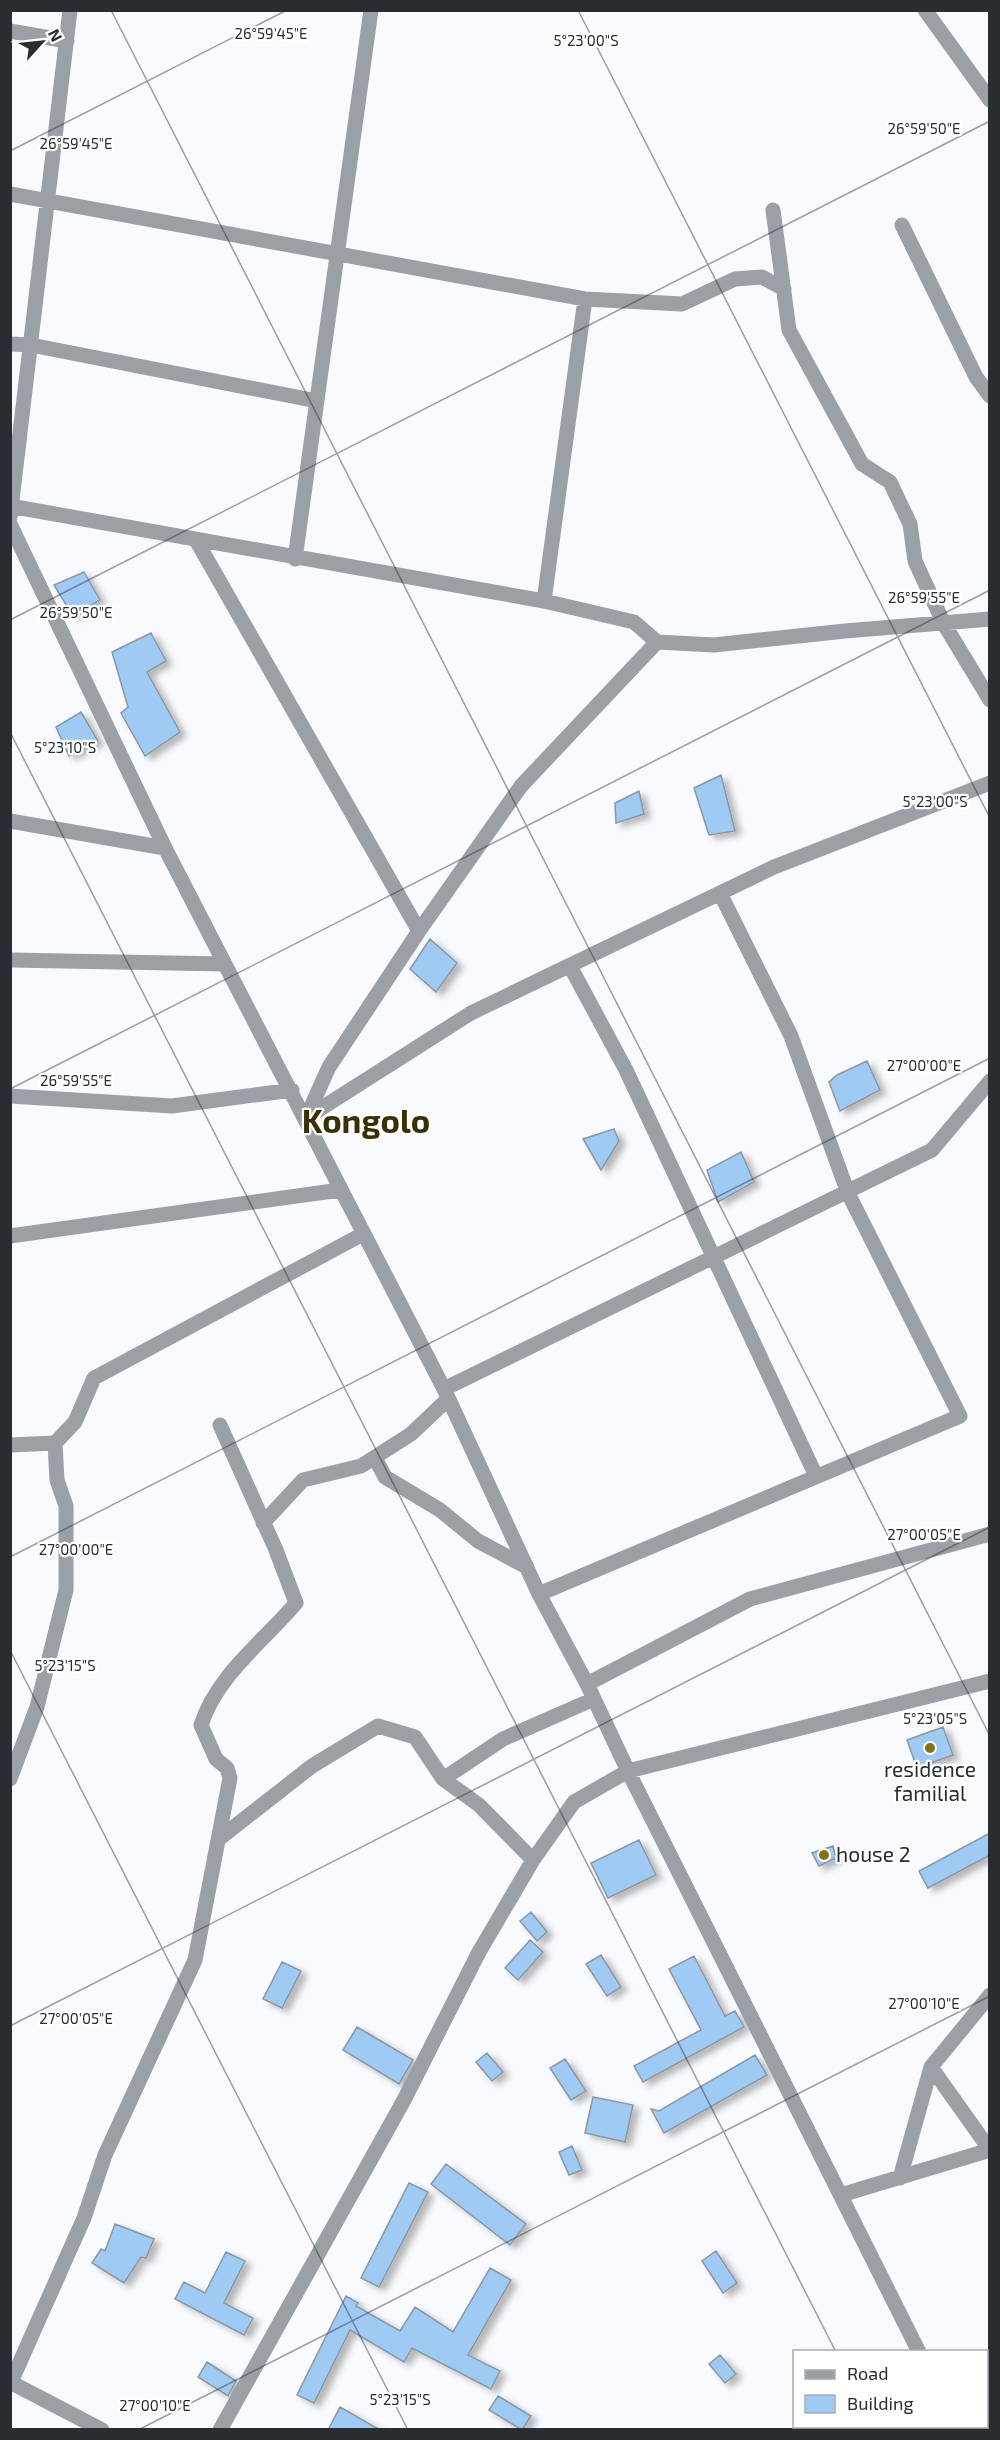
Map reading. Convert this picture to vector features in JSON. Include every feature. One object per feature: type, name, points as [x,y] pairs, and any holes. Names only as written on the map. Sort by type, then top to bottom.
[{"type":"street","points":[[70,10],[11,510],[544,601],[634,622],[657,642],[714,645],[845,630],[990,619]]},
{"type":"street","points":[[295,559],[372,10]]},
{"type":"street","points":[[925,10],[990,100]]},
{"type":"street","points":[[10,31],[67,41]]},
{"type":"street","points":[[10,194],[339,252],[585,299],[682,304],[735,279],[762,277],[784,290]]},
{"type":"street","points":[[773,210],[789,330],[862,464],[890,482],[910,524],[915,561],[944,624],[990,700]]},
{"type":"street","points":[[902,225],[976,377],[990,396]]},
{"type":"street","points":[[544,601],[585,299]]},
{"type":"street","points":[[10,344],[31,345],[317,401]]},
{"type":"street","points":[[10,524],[165,848],[292,1090],[340,1190],[446,1394],[539,1593],[587,1684],[628,1771],[918,2350]]},
{"type":"street","points":[[196,540],[419,931]]},
{"type":"street","points":[[306,1118],[329,1067],[419,931],[522,786],[657,642]]},
{"type":"street","points":[[306,1118],[471,1013],[774,867],[990,783]]},
{"type":"street","points":[[10,820],[165,848]]},
{"type":"street","points":[[539,1593],[960,1416],[848,1193],[791,1036],[720,893]]},
{"type":"street","points":[[10,960],[225,964]]},
{"type":"street","points":[[570,966],[626,1070],[816,1476]]},
{"type":"street","points":[[263,1523],[303,1480],[361,1466],[411,1434],[446,1394],[932,1150],[990,1081]]},
{"type":"street","points":[[10,1096],[172,1106],[292,1090]]},
{"type":"street","points":[[10,1236],[340,1190]]},
{"type":"street","points":[[10,1445],[55,1443],[75,1422],[94,1378],[363,1234]]},
{"type":"street","points":[[102,2430],[11,2382],[84,2218],[105,2155],[195,1960],[230,1779],[227,1768],[216,1759],[201,1725],[208,1705],[224,1679],[296,1603],[220,1425]]},
{"type":"street","points":[[10,1779],[37,1707],[66,1590],[66,1506],[57,1480],[55,1443]]},
{"type":"street","points":[[375,1458],[385,1477],[440,1510],[478,1541],[527,1567]]},
{"type":"street","points":[[587,1684],[750,1599],[990,1534]]},
{"type":"street","points":[[220,2430],[404,2100],[479,1952],[533,1860],[574,1802],[628,1771],[990,1681]]},
{"type":"street","points":[[443,1779],[503,1739],[594,1700]]},
{"type":"street","points":[[220,1838],[312,1766],[378,1726],[414,1737],[443,1779],[479,1805],[533,1860]]},
{"type":"street","points":[[900,2178],[931,2067],[990,1995]]},
{"type":"street","points":[[841,2195],[990,2150],[931,2067]]},
{"type":"building","points":[[84,572],[100,600],[73,616],[54,585]]},
{"type":"building","points":[[151,633],[166,661],[147,672],[180,732],[145,756],[121,713],[128,707],[112,652]]},
{"type":"building","points":[[81,712],[98,741],[69,756],[56,727]]},
{"type":"building","points":[[721,775],[735,831],[709,835],[694,788]]},
{"type":"building","points":[[639,791],[644,814],[616,823],[615,803]]},
{"type":"building","points":[[430,939],[457,963],[436,992],[410,969]]},
{"type":"building","points":[[867,1061],[880,1090],[840,1111],[829,1082],[837,1075]]},
{"type":"building","points":[[614,1129],[619,1141],[601,1170],[583,1139]]},
{"type":"building","points":[[741,1152],[754,1182],[718,1202],[707,1170]]},
{"type":"building","name":"residence familial","points":[[943,1727],[953,1755],[917,1768],[907,1740]]},
{"type":"building","points":[[990,1833],[990,1855],[928,1888],[919,1871]]},
{"type":"building","points":[[639,1840],[656,1875],[608,1898],[591,1863]]},
{"type":"building","name":"house 2","points":[[833,1846],[836,1858],[819,1866],[812,1853]]},
{"type":"building","points":[[531,1912],[547,1932],[537,1941],[520,1921]]},
{"type":"building","points":[[530,1940],[543,1952],[518,1980],[505,1968]]},
{"type":"building","points":[[601,1955],[621,1987],[607,1996],[586,1964]]},
{"type":"building","points":[[694,1956],[725,2016],[735,2011],[744,2027],[643,2082],[634,2066],[701,2030],[669,1969]]},
{"type":"building","points":[[282,1962],[301,1971],[282,2008],[263,1999]]},
{"type":"building","points":[[357,2027],[413,2060],[399,2084],[343,2050]]},
{"type":"building","points":[[487,2053],[503,2072],[492,2081],[476,2062]]},
{"type":"building","points":[[755,2055],[767,2075],[664,2133],[651,2109],[659,2111]]},
{"type":"building","points":[[565,2059],[586,2091],[571,2100],[550,2068]]},
{"type":"building","points":[[593,2097],[633,2105],[625,2142],[585,2133]]},
{"type":"building","points":[[572,2146],[582,2170],[569,2175],[559,2152]]},
{"type":"building","points":[[446,2164],[526,2224],[510,2245],[431,2184]]},
{"type":"building","points":[[409,2183],[428,2192],[379,2287],[361,2278]]},
{"type":"building","points":[[115,2224],[154,2239],[146,2258],[141,2257],[124,2283],[92,2263],[101,2249],[105,2251]]},
{"type":"building","points":[[716,2251],[737,2283],[723,2293],[702,2261]]},
{"type":"building","points":[[226,2252],[245,2261],[224,2303],[253,2318],[244,2335],[175,2299],[184,2282],[205,2293]]},
{"type":"building","points":[[490,2268],[511,2280],[468,2355],[500,2371],[491,2389],[412,2348],[404,2362],[350,2330],[314,2403],[297,2395],[346,2296],[358,2303],[356,2306],[400,2331],[415,2307],[453,2332]]},
{"type":"building","points":[[720,2355],[736,2374],[725,2383],[709,2364]]},
{"type":"building","points":[[207,2362],[236,2381],[228,2396],[198,2377]]},
{"type":"building","points":[[498,2396],[531,2416],[522,2430],[489,2410]]},
{"type":"building","points":[[340,2407],[380,2430],[328,2430]]},
{"type":"place","name":"residence familial","points":[[930,1748]]},
{"type":"place","name":"house 2","points":[[824,1855]]},
{"type":"district","name":"Kongolo","points":[[366,1121]]}]
